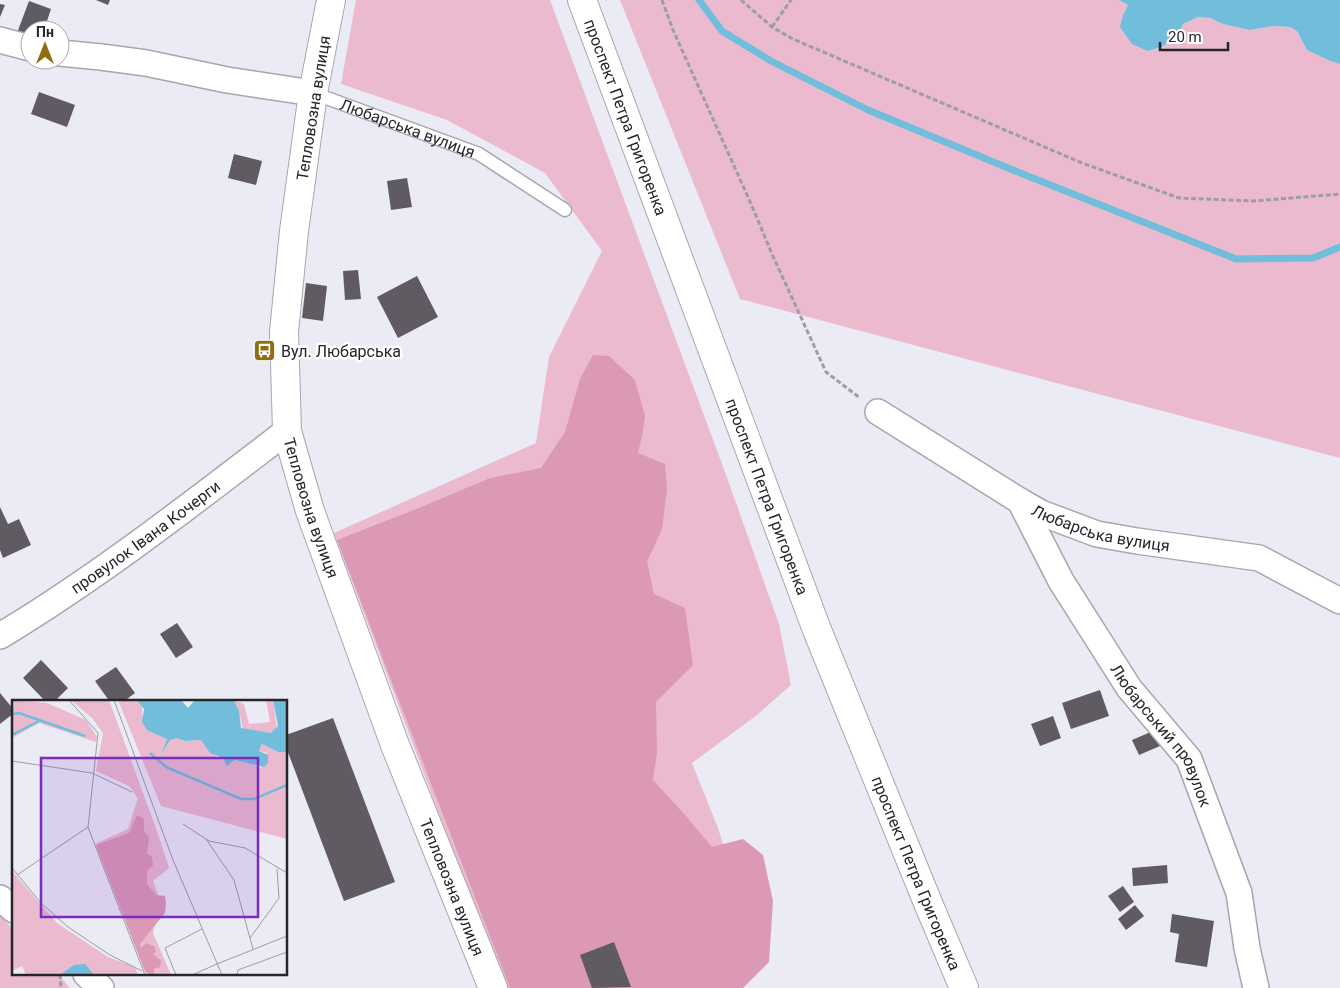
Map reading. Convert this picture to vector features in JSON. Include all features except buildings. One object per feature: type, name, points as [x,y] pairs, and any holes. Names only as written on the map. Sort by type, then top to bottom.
[{"type":"main road","name":"Тепловозна вулиця","points":[[331,0],[312,93],[294,231],[284,332],[287,431],[310,511],[395,745],[493,988]]},
{"type":"main road","name":"проспект Петра Григоренка","points":[[582,0],[817,630],[964,988]]},
{"type":"street","points":[[0,40],[20,45]]},
{"type":"street","name":"Любарська вулиця","points":[[70,54],[101,56],[146,63],[227,80],[312,93]]},
{"type":"street","name":"Любарська вулиця","points":[[878,412],[1040,513],[1097,534],[1259,558],[1340,601]]},
{"type":"street","name":"провулок Івана Кочерги","points":[[0,636],[152,534],[287,431]]},
{"type":"street","name":"Любарський провулок","points":[[1020,501],[1061,581],[1129,688],[1189,760],[1239,892],[1247,948],[1256,988]]},
{"type":"street","points":[[0,898],[12,908]]},
{"type":"street","points":[[88,976],[101,988]]},
{"type":"lane","name":"Любарська вулиця","points":[[312,93],[479,154],[565,210]]},
{"type":"path","points":[[662,0],[673,30],[826,372],[878,412]]},
{"type":"path","points":[[741,0],[772,27],[793,39],[1082,163],[1179,198],[1254,201],[1340,194]]},
{"type":"path","points":[[772,27],[791,0]]},
{"type":"shaded area","points":[[356,0],[550,0],[725,472],[779,624],[791,685],[757,715],[692,763],[718,828],[738,891],[718,988],[504,988],[334,533],[536,443],[549,357],[602,251],[545,173],[447,120],[341,84]]},
{"type":"shaded area","points":[[620,0],[1119,0],[1128,5],[1123,15],[1148,51],[1163,47],[1176,38],[1183,24],[1198,17],[1210,18],[1223,24],[1250,30],[1274,26],[1290,27],[1297,31],[1307,50],[1340,64],[1340,458],[740,299]]},
{"type":"shaded area","points":[[593,355],[609,356],[635,380],[645,416],[638,453],[665,464],[667,490],[662,529],[647,562],[654,594],[685,608],[693,665],[656,702],[657,753],[653,780],[712,847],[743,839],[763,855],[773,901],[769,962],[743,988],[510,988],[337,540],[490,478],[541,468],[565,432],[580,379]]},
{"type":"shaded area","points":[[0,916],[12,928],[12,976],[60,976],[70,988],[0,988]]},
{"type":"water","points":[[1119,0],[1340,0],[1340,64],[1307,50],[1297,31],[1290,27],[1274,26],[1250,30],[1223,24],[1210,18],[1198,17],[1183,24],[1176,38],[1162,47],[1148,51],[1132,44],[1120,27],[1128,5]]},
{"type":"waterway","points":[[699,0],[722,31],[771,61],[868,110],[1236,259],[1313,258],[1340,247]]},
{"type":"place","name":"Вул. Любарська","points":[[265,351]]}]
